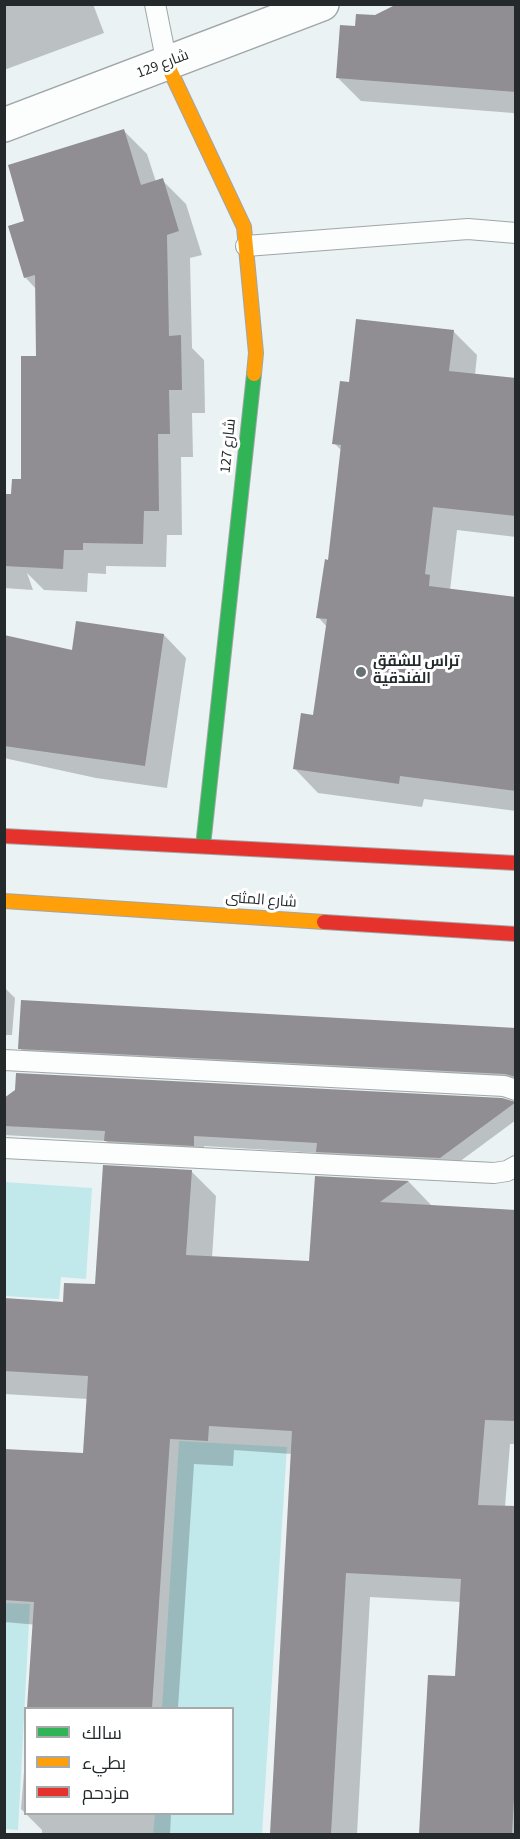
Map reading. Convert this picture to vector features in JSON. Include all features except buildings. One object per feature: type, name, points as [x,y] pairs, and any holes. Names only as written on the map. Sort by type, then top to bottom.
[{"type":"street","name":"شارع 129","points":[[4,125],[321,4]]},
{"type":"street","name":"شارع 127","points":[[167,64],[244,227],[256,353],[203,846]]},
{"type":"street","points":[[4,836],[516,863]]},
{"type":"street","name":"شارع المثنى","points":[[4,901],[516,933]]},
{"type":"lane","points":[[155,4],[167,64]]},
{"type":"lane","points":[[246,246],[468,229],[516,233]]},
{"type":"lane","points":[[4,1060],[492,1085],[516,1090]]},
{"type":"lane","points":[[4,1148],[494,1173],[507,1171],[516,1166]]},
{"type":"shaded area","points":[[4,1182],[92,1188],[86,1279],[61,1277],[59,1299],[5,1296]]},
{"type":"shaded area","points":[[179,1441],[287,1447],[262,1834],[153,1834],[155,1815],[234,1815],[234,1707],[162,1707]]},
{"type":"shaded area","points":[[4,1603],[30,1604],[18,1830],[5,1829]]},
{"type":"traffic: fast","points":[[203,846],[254,374]]},
{"type":"traffic: slow","points":[[167,64],[244,227],[256,353],[254,374]]},
{"type":"traffic: slow","points":[[4,901],[324,922]]},
{"type":"traffic: jam","points":[[4,836],[516,863]]},
{"type":"traffic: jam","points":[[324,922],[516,934]]},
{"type":"place","name":"تراس للشقق الفندقية","points":[[361,672]]}]
